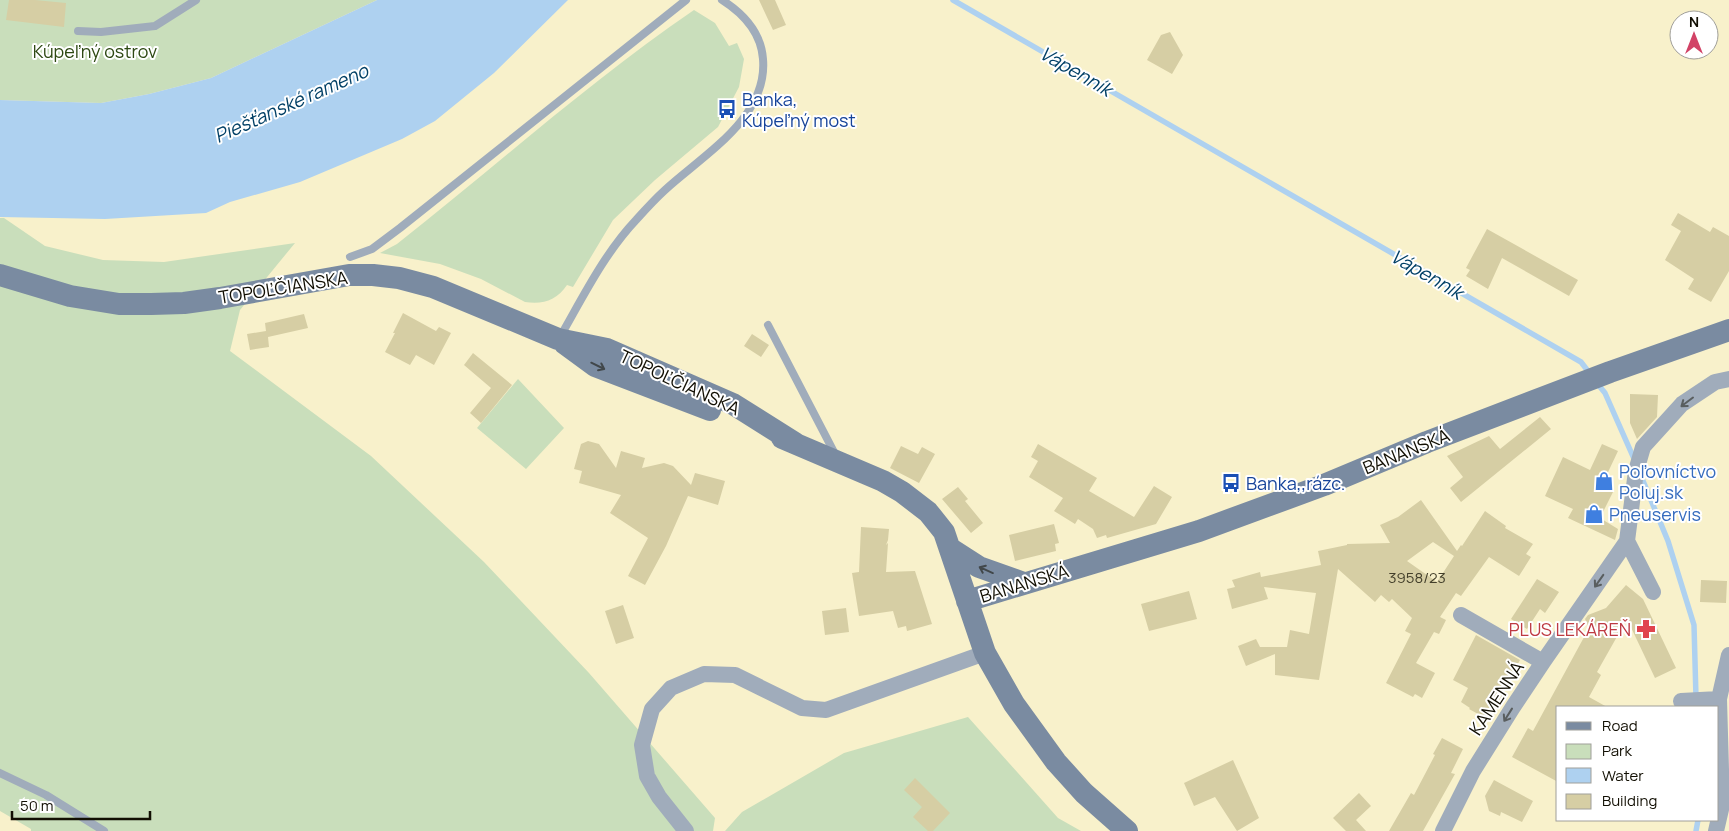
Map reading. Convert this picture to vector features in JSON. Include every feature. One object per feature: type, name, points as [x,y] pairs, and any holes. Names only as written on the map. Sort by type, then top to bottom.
[{"type":"main road","name":"TOPOĽČIANSKA","points":[[0,275],[70,296],[119,304],[184,303],[349,275],[373,274],[399,278],[433,287],[558,339],[607,349],[732,404],[795,443],[883,481],[902,492],[928,512],[944,532],[985,654],[1014,704],[1056,762],[1084,793],[1127,831]]},
{"type":"main road","name":"BANANSKÁ","points":[[967,601],[1199,531],[1236,518],[1610,372],[1729,330]]},
{"type":"main road","points":[[951,549],[979,567],[1024,583]]},
{"type":"street","name":"KAMENNÁ","points":[[1443,831],[1473,770],[1542,662],[1628,541],[1636,471],[1643,447],[1682,404],[1716,382],[1729,380]]},
{"type":"street","points":[[1628,541],[1653,592]]},
{"type":"street","points":[[1461,615],[1542,662]]},
{"type":"street","points":[[686,831],[659,797],[646,776],[642,745],[652,709],[671,688],[704,674],[735,675],[772,695],[802,708],[826,710],[985,654]]},
{"type":"street","points":[[1713,706],[1712,699],[1729,655]]},
{"type":"street","points":[[1681,701],[1712,699]]},
{"type":"street","points":[[1716,831],[1725,803],[1719,755]]},
{"type":"lane","points":[[78,31],[101,32],[155,26],[196,0]]},
{"type":"lane","points":[[350,257],[372,248],[400,228],[686,0]]},
{"type":"lane","points":[[558,339],[608,255],[634,221],[664,191],[738,125],[756,99],[763,78],[764,65],[761,41],[735,8],[722,0]]},
{"type":"lane","points":[[768,325],[838,461]]},
{"type":"lane","points":[[0,773],[46,795],[104,831]]},
{"type":"green space","name":"Kúpeľný ostrov","points":[[0,0],[377,0],[211,78],[149,94],[101,103],[0,100]]},
{"type":"green space","points":[[694,10],[715,23],[729,46],[737,43],[744,59],[739,87],[718,127],[655,180],[613,220],[573,287],[567,285],[554,298],[544,302],[525,302],[481,279],[440,264],[380,253],[397,244],[580,95],[655,37]]},
{"type":"green space","points":[[0,218],[4,218],[45,246],[103,260],[164,262],[295,243],[240,310],[230,351],[371,456],[484,562],[589,673],[715,818],[713,831],[31,831],[31,829],[0,811]]},
{"type":"green space","points":[[518,379],[564,428],[526,469],[477,428]]},
{"type":"green space","points":[[968,717],[1058,818],[1081,831],[725,831],[742,812],[844,753]]},
{"type":"water","name":"Piešťanské rameno","points":[[377,0],[568,0],[494,73],[435,121],[402,139],[300,182],[230,202],[206,213],[105,219],[0,217],[0,100],[101,103],[149,94],[211,78]]},
{"type":"building","points":[[9,0],[66,3],[64,27],[6,20]]},
{"type":"building","points":[[759,0],[775,0],[786,25],[773,30]]},
{"type":"building","points":[[1170,32],[1183,55],[1172,74],[1147,60],[1161,35]]},
{"type":"building","points":[[1678,213],[1710,232],[1713,227],[1729,236],[1729,271],[1711,302],[1688,289],[1694,279],[1665,260],[1681,231],[1671,225]]},
{"type":"building","points":[[1487,229],[1578,280],[1569,296],[1502,258],[1488,289],[1466,276],[1470,270],[1466,268]]},
{"type":"building","points":[[403,313],[436,331],[439,327],[451,333],[434,365],[416,355],[410,365],[385,352]]},
{"type":"building","points":[[304,314],[308,328],[268,337],[269,347],[250,350],[247,334],[266,331],[265,323]]},
{"type":"building","points":[[752,334],[769,345],[761,357],[744,346]]},
{"type":"building","points":[[473,353],[512,385],[481,423],[470,413],[491,388],[464,365]]},
{"type":"building","points":[[1630,394],[1658,395],[1657,417],[1637,439],[1630,423]]},
{"type":"building","points":[[1540,417],[1551,429],[1461,502],[1450,488],[1463,477],[1447,456],[1489,436],[1500,449]]},
{"type":"building","points":[[588,441],[599,444],[616,468],[621,451],[645,458],[642,468],[664,463],[673,466],[691,485],[695,473],[725,481],[718,505],[688,496],[666,546],[645,585],[628,576],[648,538],[610,513],[621,495],[579,483],[582,471],[574,469],[581,444]]},
{"type":"building","points":[[1038,444],[1097,478],[1089,491],[1134,517],[1154,486],[1172,497],[1156,524],[1107,538],[1106,535],[1097,538],[1093,529],[1078,519],[1075,524],[1054,511],[1063,498],[1029,477],[1038,461],[1031,457]]},
{"type":"building","points":[[1602,444],[1618,451],[1601,487],[1613,492],[1600,518],[1618,529],[1615,540],[1568,518],[1573,509],[1545,496],[1563,457],[1590,470]]},
{"type":"building","points":[[901,446],[918,454],[922,447],[935,454],[919,483],[890,468]]},
{"type":"building","points":[[958,487],[968,499],[965,501],[983,523],[971,533],[942,499]]},
{"type":"building","points":[[1421,500],[1457,551],[1485,511],[1506,526],[1505,528],[1533,544],[1526,554],[1531,557],[1519,576],[1489,557],[1461,596],[1456,593],[1440,617],[1446,620],[1439,634],[1434,632],[1416,663],[1435,673],[1422,698],[1415,694],[1413,697],[1386,683],[1411,634],[1405,631],[1412,618],[1392,599],[1389,602],[1381,595],[1375,602],[1338,569],[1319,680],[1275,675],[1275,654],[1246,666],[1238,646],[1256,639],[1260,647],[1287,647],[1290,630],[1309,634],[1316,593],[1264,587],[1268,599],[1232,609],[1227,589],[1235,587],[1232,580],[1260,572],[1261,577],[1321,565],[1318,551],[1347,544],[1390,543],[1380,525],[1398,517]],"holes":[[[1433,542],[1454,556],[1437,582],[1407,561]]]},
{"type":"building","points":[[1054,524],[1059,543],[1055,544],[1056,551],[1015,561],[1009,535]]},
{"type":"building","points":[[861,527],[889,529],[886,545],[888,543],[886,572],[915,571],[932,624],[907,631],[906,626],[898,628],[893,611],[859,616],[852,573],[859,572]]},
{"type":"building","points":[[1537,579],[1559,592],[1545,613],[1540,609],[1527,629],[1511,619]]},
{"type":"building","points":[[1701,580],[1727,581],[1726,603],[1700,602]]},
{"type":"building","points":[[1626,585],[1643,599],[1676,668],[1655,678],[1627,619],[1597,672],[1601,675],[1589,697],[1605,706],[1556,706],[1556,781],[1512,757],[1528,728],[1533,731],[1589,628],[1585,619],[1588,615],[1606,608]]},
{"type":"building","points":[[1189,591],[1197,619],[1149,631],[1141,604]]},
{"type":"building","points":[[623,605],[634,638],[616,644],[605,611]]},
{"type":"building","points":[[846,608],[849,632],[825,635],[822,611]]},
{"type":"building","points":[[1476,635],[1520,660],[1489,720],[1469,709],[1461,702],[1468,688],[1453,680]]},
{"type":"building","points":[[1442,738],[1463,749],[1451,773],[1455,774],[1423,831],[1389,831],[1411,793],[1414,795]]},
{"type":"building","points":[[1233,760],[1259,818],[1237,831],[1215,797],[1194,806],[1184,783]]},
{"type":"building","points":[[915,778],[950,813],[933,831],[928,831],[913,817],[922,807],[904,790]]},
{"type":"building","points":[[1494,780],[1533,801],[1522,822],[1501,812],[1500,816],[1489,811],[1485,796]]},
{"type":"building","points":[[1359,793],[1371,806],[1356,820],[1366,831],[1346,831],[1333,818]]},
{"type":"waterway","name":"Vápenník","points":[[953,0],[1581,362],[1591,375]]},
{"type":"waterway","name":"Vápenník","points":[[1596,382],[1605,393],[1635,461]]},
{"type":"waterway","name":"Vápenník","points":[[1641,476],[1668,541],[1694,625],[1696,698]]},
{"type":"waterway","name":"Vápenník","points":[[1696,831],[1698,821]]},
{"type":"place","name":"Banka, Kúpeľný most","points":[[727,109]]},
{"type":"place","name":"Poľovníctvo Poluj.sk","points":[[1604,481]]},
{"type":"place","name":"Banka,,rázc.","points":[[1231,483]]},
{"type":"place","name":"Pneuservis","points":[[1594,514]]},
{"type":"place","name":"PLUS LEKÁREŇ","points":[[1646,629]]}]
